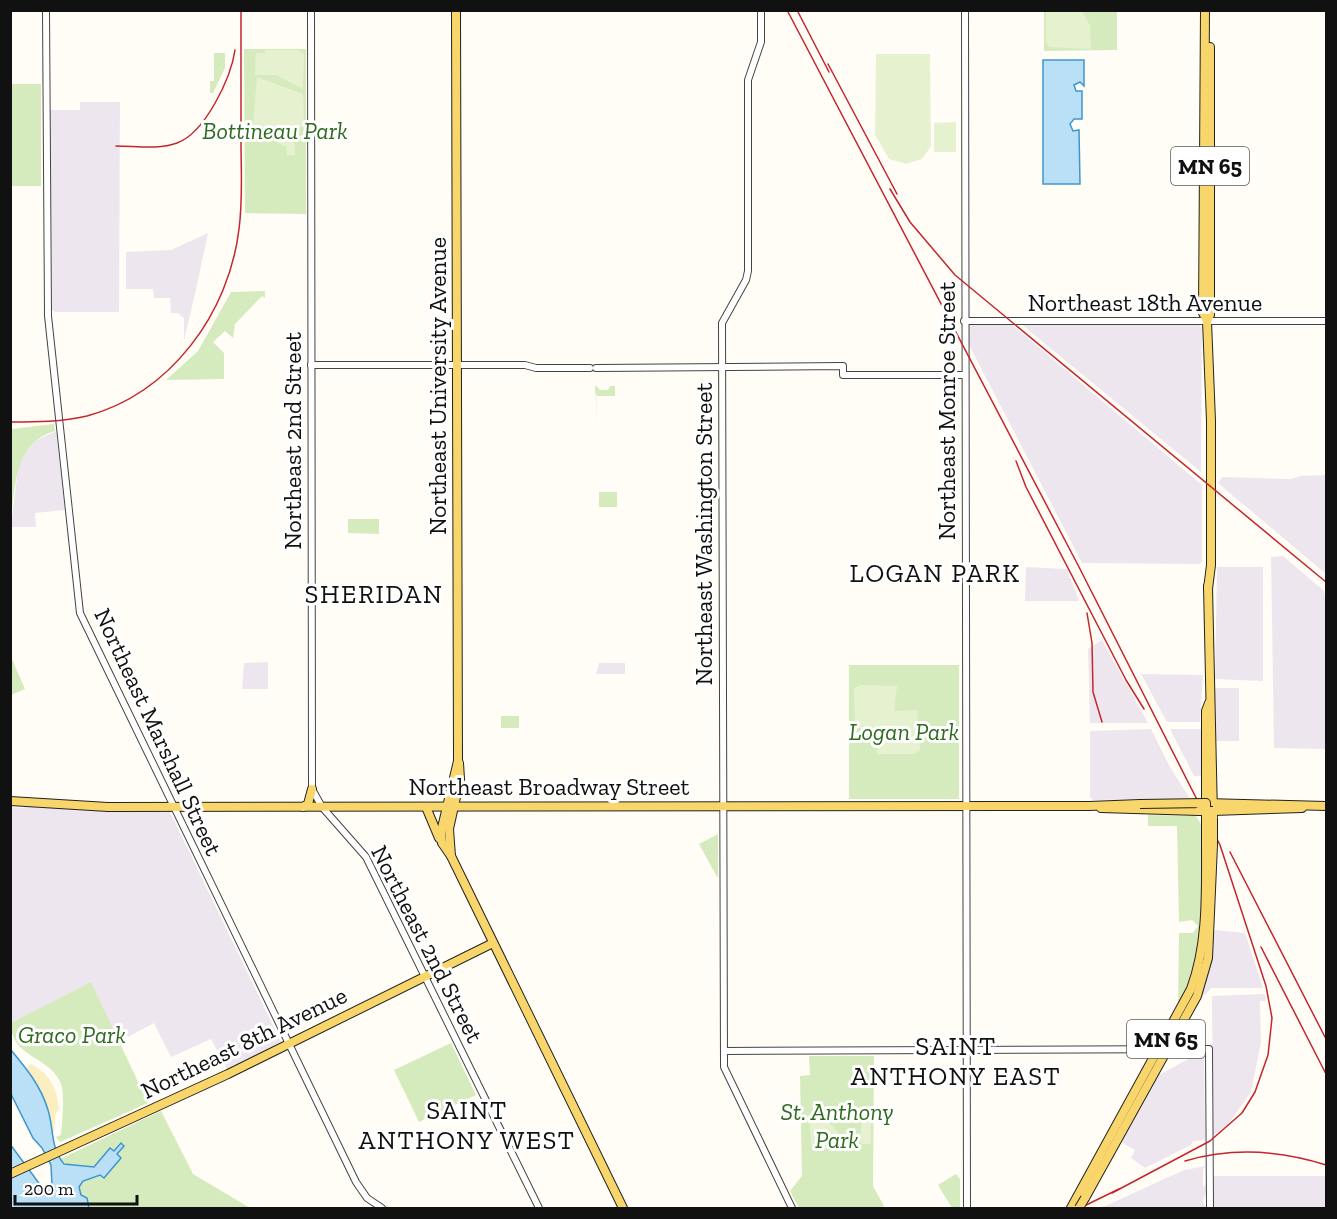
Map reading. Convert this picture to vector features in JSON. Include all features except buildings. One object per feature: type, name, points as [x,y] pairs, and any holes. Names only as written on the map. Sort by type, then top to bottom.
[{"type":"main road","name":"Northeast University Avenue","points":[[451,856],[450,807],[458,761],[456,10]]},
{"type":"main road","name":"MN 65","points":[[1074,1207],[1165,1050],[1182,1027],[1197,996],[1208,958],[1213,894],[1209,736],[1213,712],[1209,703],[1208,589],[1211,490],[1207,321],[1203,313],[1205,10]]},
{"type":"main road","name":"MN 65","points":[[1207,321],[1210,315],[1210,10]]},
{"type":"main road","points":[[303,807],[308,804],[312,789]]},
{"type":"main road","name":"Northeast Broadway Street","points":[[10,801],[89,807],[1325,806]]},
{"type":"main road","points":[[426,807],[442,843]]},
{"type":"main road","name":"Northeast University Avenue","points":[[450,807],[441,832],[442,843],[451,856],[623,1209]]},
{"type":"main road","name":"MN 65","points":[[1074,1207],[1085,1198],[1165,1050],[1187,1000],[1198,968],[1204,927],[1210,845]]},
{"type":"main road","name":"Northeast 8th Avenue","points":[[10,1174],[493,943]]},
{"type":"main road","points":[[1182,1027],[1179,1041],[1188,1049]]},
{"type":"street","name":"Northeast Marshall Street","points":[[46,10],[48,316],[80,613],[361,1191],[382,1209]]},
{"type":"street","name":"Northeast 2nd Street","points":[[311,10],[312,789],[322,807],[363,851],[539,1209]]},
{"type":"street","name":"Northeast Washington Street","points":[[761,10],[761,42],[748,80],[748,271],[746,280],[722,322],[724,1067],[792,1209]]},
{"type":"street","name":"Northeast Monroe Street","points":[[964,10],[967,1209]]},
{"type":"street","name":"Northeast 18th Avenue","points":[[964,321],[1326,321]]},
{"type":"street","points":[[311,365],[457,364],[593,368],[843,366],[843,375],[964,375]]},
{"type":"street","points":[[724,1051],[1209,1049],[1210,1209]]},
{"type":"shaded area","points":[[80,102],[120,102],[119,312],[56,312],[52,310],[50,110],[80,110]]},
{"type":"shaded area","points":[[208,233],[184,340],[184,318],[178,313],[171,313],[170,298],[154,298],[153,289],[126,289],[126,252],[171,250]]},
{"type":"shaded area","points":[[1199,323],[1202,329],[1201,472],[1021,324]]},
{"type":"shaded area","points":[[971,324],[1011,324],[1202,485],[1202,561],[1200,564],[1082,563],[967,341],[968,326]]},
{"type":"shaded area","points":[[56,431],[65,510],[35,513],[36,527],[11,527],[18,468],[27,450],[37,440]]},
{"type":"shaded area","points":[[1326,475],[1326,574],[1218,483],[1222,477],[1291,479],[1301,476]]},
{"type":"shaded area","points":[[1283,556],[1324,591],[1326,601],[1326,749],[1274,748],[1271,557]]},
{"type":"shaded area","points":[[1026,567],[1067,569],[1079,601],[1025,601]]},
{"type":"shaded area","points":[[1217,567],[1263,567],[1263,681],[1215,679]]},
{"type":"shaded area","points":[[1102,640],[1148,723],[1090,723],[1088,649]]},
{"type":"shaded area","points":[[268,662],[268,689],[242,689],[244,663]]},
{"type":"shaded area","points":[[599,663],[625,663],[625,674],[596,674]]},
{"type":"shaded area","points":[[1141,674],[1203,675],[1200,722],[1167,722]]},
{"type":"shaded area","points":[[1239,688],[1239,741],[1216,741],[1215,689]]},
{"type":"shaded area","points":[[1151,729],[1170,767],[1190,799],[1093,800],[1090,797],[1090,731]]},
{"type":"shaded area","points":[[1170,729],[1201,729],[1203,732],[1203,776],[1194,776]]},
{"type":"shaded area","points":[[25,806],[170,812],[281,1042],[227,1069],[211,1039],[171,1057],[154,1023],[128,1037],[120,1029],[93,1041],[10,1024],[10,807],[24,808]]},
{"type":"shaded area","points":[[1216,930],[1245,933],[1263,988],[1211,988],[1205,995],[1201,992],[1213,933]]},
{"type":"shaded area","points":[[1265,994],[1266,1001],[1260,1001],[1261,1042],[1251,1092],[1229,1123],[1213,1136],[1212,996]]},
{"type":"shaded area","points":[[1195,1052],[1204,1053],[1205,1140],[1193,1141],[1191,1145],[1145,1168],[1131,1158],[1135,1150],[1120,1142],[1155,1077],[1192,1057]]},
{"type":"shaded area","points":[[1206,1166],[1203,1169],[1203,1187],[1206,1185],[1207,1189],[1203,1201],[1206,1208],[1101,1208],[1184,1170]]},
{"type":"shaded area","points":[[1212,1176],[1326,1176],[1326,1208],[1212,1208]]},
{"type":"green space","points":[[1044,11],[1117,11],[1117,50],[1044,51]]},
{"type":"green space","points":[[1046,11],[1082,11],[1090,26],[1091,49],[1049,47],[1046,43]]},
{"type":"green space","name":"Bottineau Park","points":[[244,49],[306,49],[306,214],[245,213]]},
{"type":"green space","points":[[265,50],[298,50],[304,54],[303,89],[276,75],[255,75],[256,53],[265,53]]},
{"type":"green space","points":[[214,53],[225,53],[225,68],[213,93],[210,93],[210,81],[214,81]]},
{"type":"green space","points":[[876,54],[930,54],[931,146],[922,159],[906,164],[889,159],[875,135]]},
{"type":"green space","points":[[257,77],[303,94],[304,126],[256,128],[253,124]]},
{"type":"green space","points":[[11,84],[41,84],[41,186],[11,186]]},
{"type":"green space","points":[[956,122],[956,152],[934,152],[934,123]]},
{"type":"green space","points":[[280,136],[287,136],[295,144],[295,155],[287,156],[286,147],[278,143]]},
{"type":"green space","points":[[265,291],[265,298],[262,296],[235,324],[233,338],[225,331],[213,342],[224,353],[224,379],[166,380],[198,351],[231,292]]},
{"type":"green space","points":[[595,385],[600,390],[608,390],[610,386],[615,386],[615,396],[597,396],[596,393],[597,424]]},
{"type":"green space","points":[[54,424],[55,431],[32,445],[19,467],[11,520],[11,429]]},
{"type":"green space","points":[[599,492],[617,492],[617,507],[599,507]]},
{"type":"green space","points":[[348,519],[379,519],[379,534],[348,533]]},
{"type":"green space","points":[[11,657],[25,689],[10,695]]},
{"type":"green space","name":"Logan Park","points":[[849,665],[959,665],[959,799],[849,799]]},
{"type":"green space","points":[[861,685],[897,686],[894,711],[917,710],[920,750],[914,754],[877,754],[879,728],[855,728],[854,688]]},
{"type":"green space","points":[[501,716],[519,716],[519,728],[501,728]]},
{"type":"green space","points":[[1148,815],[1196,816],[1201,824],[1198,941],[1194,964],[1178,1008],[1179,933],[1193,933],[1198,926],[1192,920],[1179,922],[1177,826],[1148,826]]},
{"type":"green space","points":[[718,834],[718,877],[717,877],[699,844]]},
{"type":"green space","name":"Graco Park","points":[[91,982],[148,1103],[60,1142],[56,1137],[61,1135],[63,1102],[61,1084],[49,1068],[17,1043],[12,1035],[11,1023]]},
{"type":"green space","points":[[451,1043],[476,1095],[419,1122],[394,1070]]},
{"type":"green space","name":"St. Anthony Park","points":[[809,1056],[874,1056],[873,1186],[884,1206],[879,1208],[799,1208],[790,1191],[802,1176],[800,1076],[810,1075]]},
{"type":"green space","points":[[161,1111],[193,1174],[250,1208],[89,1208],[87,1198],[81,1195],[79,1188],[83,1181],[100,1174],[103,1177],[120,1158],[110,1148],[95,1167],[66,1164],[60,1159]]},
{"type":"green space","points":[[809,1117],[823,1120],[833,1126],[839,1136],[840,1149],[812,1149]]},
{"type":"green space","points":[[861,1122],[871,1122],[871,1144],[861,1144]]},
{"type":"green space","points":[[956,1174],[960,1179],[960,1208],[952,1208],[938,1185]]},
{"type":"sand","points":[[31,1064],[48,1077],[56,1095],[59,1109],[55,1116],[51,1139],[44,1101],[37,1084],[26,1068]]},
{"type":"water","points":[[1043,60],[1084,60],[1084,86],[1080,82],[1074,85],[1076,91],[1082,91],[1082,119],[1074,119],[1070,124],[1073,131],[1079,130],[1080,184],[1043,184]]},
{"type":"water","points":[[11,1050],[41,1093],[50,1117],[56,1151],[64,1164],[94,1167],[110,1148],[114,1151],[121,1143],[124,1146],[117,1154],[121,1158],[104,1178],[100,1175],[83,1181],[79,1187],[81,1195],[87,1198],[89,1208],[11,1208],[10,1144],[44,1190],[52,1186],[51,1165],[42,1148],[33,1138],[11,1094]]},
{"type":"railway","points":[[10,422],[78,418],[117,405],[145,389],[169,369],[191,345],[209,319],[223,290],[233,260],[239,229],[242,186],[241,10]]},
{"type":"railway","points":[[787,10],[1079,567],[1220,845],[1266,986],[1272,1018],[1268,1055],[1255,1092],[1242,1113],[1210,1141],[1112,1193]]},
{"type":"railway","points":[[797,10],[829,72]]},
{"type":"railway","points":[[116,146],[162,146],[177,143],[187,137],[207,117],[215,103],[233,62],[235,50]]},
{"type":"railway","points":[[828,64],[897,194]]},
{"type":"railway","points":[[890,189],[910,222],[955,275],[1326,582]]},
{"type":"railway","points":[[1016,461],[1026,487],[1126,680],[1144,709]]},
{"type":"railway","points":[[1087,613],[1092,643],[1093,692],[1102,722]]},
{"type":"railway","points":[[1230,852],[1326,1039]]},
{"type":"railway","points":[[1261,947],[1326,1074]]},
{"type":"railway","points":[[1185,1161],[1221,1154],[1256,1152],[1291,1156],[1326,1165]]},
{"type":"railway","points":[[1080,1208],[1119,1189]]},
{"type":"district","name":"LOGAN PARK","points":[[935,573]]},
{"type":"district","name":"SHERIDAN","points":[[374,594]]},
{"type":"district","name":"SAINT ANTHONY EAST","points":[[956,1061]]},
{"type":"district","name":"SAINT ANTHONY WEST","points":[[467,1125]]}]
